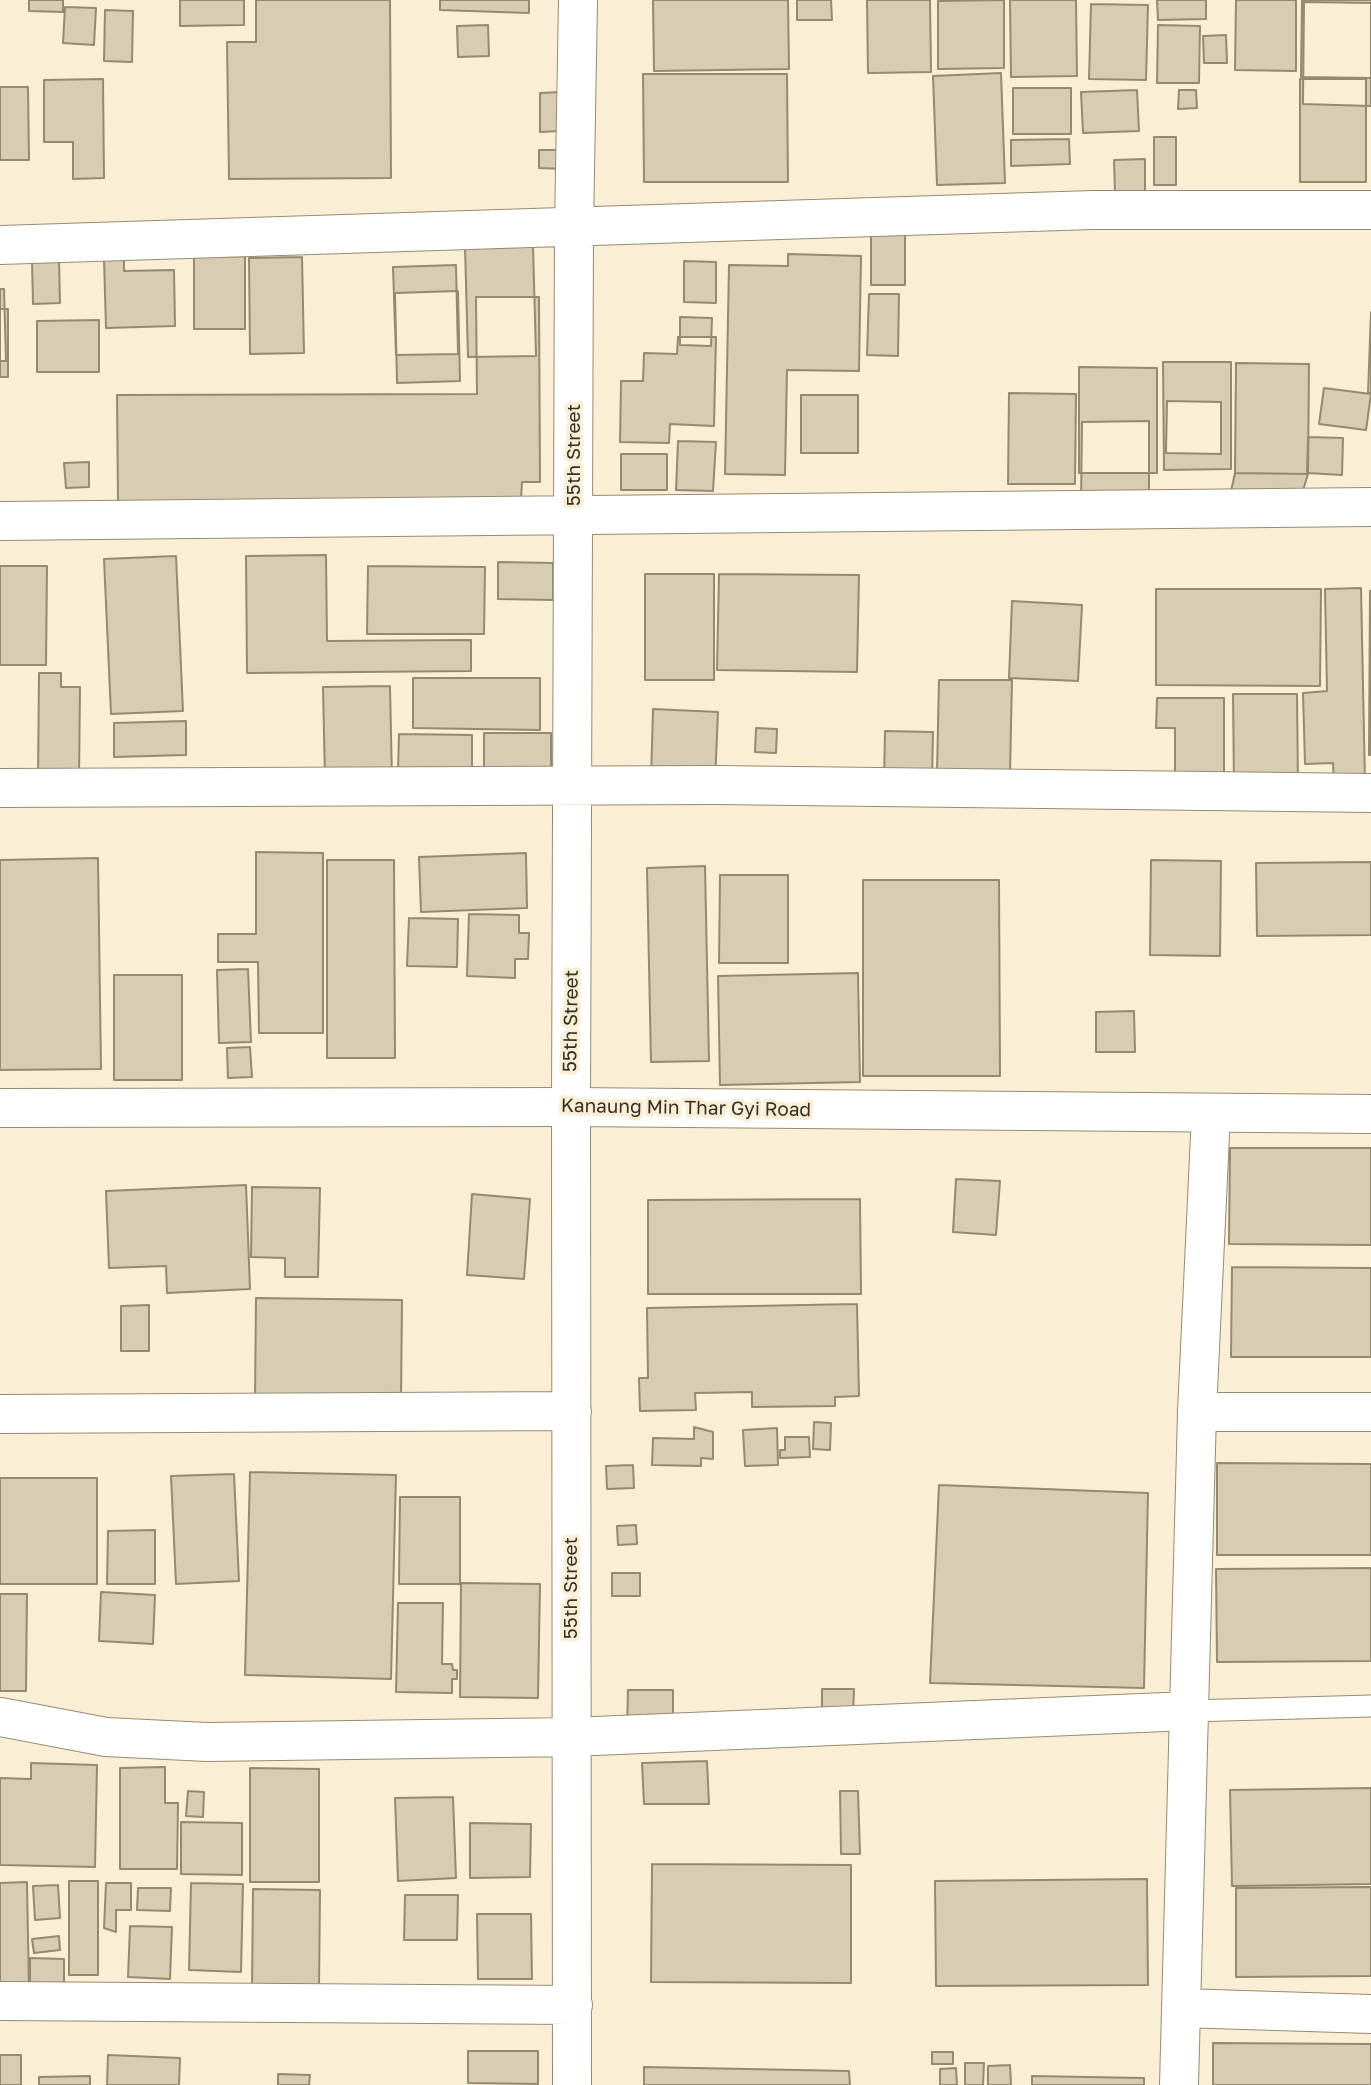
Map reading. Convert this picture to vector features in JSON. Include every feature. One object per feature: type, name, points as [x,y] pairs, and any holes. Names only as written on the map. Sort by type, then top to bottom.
[{"type":"street","name":"55th Street","points":[[572,2085],[570,1107],[574,228],[578,0]]},
{"type":"street","points":[[0,245],[1093,210],[1371,210]]},
{"type":"street","points":[[0,521],[1371,507]]},
{"type":"street","points":[[0,788],[573,785],[1371,793]]},
{"type":"street","name":"Kanaung Min Thar Gyi Road","points":[[0,1108],[570,1107],[1371,1114]]},
{"type":"street","points":[[1179,2085],[1197,1412],[1210,1114]]},
{"type":"street","points":[[0,1414],[572,1411]]},
{"type":"street","points":[[1197,1412],[1371,1412]]},
{"type":"street","points":[[0,1717],[106,1737],[207,1742],[571,1737],[1189,1711]]},
{"type":"street","points":[[0,2001],[573,2005]]},
{"type":"street","points":[[1181,2008],[1371,2014]]},
{"type":"lane","points":[[1189,1711],[1371,1706]]},
{"type":"building","points":[[29,0],[63,0],[63,12],[29,11]]},
{"type":"building","points":[[180,0],[244,0],[244,25],[180,26]]},
{"type":"building","points":[[256,0],[390,0],[391,178],[229,179],[227,42],[256,42]]},
{"type":"building","points":[[440,0],[529,0],[529,13],[440,10]]},
{"type":"building","points":[[653,0],[788,0],[789,69],[654,71]]},
{"type":"building","points":[[797,0],[831,0],[832,20],[797,20]]},
{"type":"building","points":[[867,0],[930,0],[931,72],[868,73]]},
{"type":"building","points":[[1004,0],[1004,68],[938,69],[938,1]]},
{"type":"building","points":[[1010,0],[1076,0],[1077,76],[1011,77]]},
{"type":"building","points":[[1157,0],[1206,0],[1206,19],[1158,20]]},
{"type":"building","points":[[1236,0],[1296,0],[1296,71],[1235,70]]},
{"type":"building","points":[[1302,0],[1371,0],[1371,78],[1301,77]]},
{"type":"building","points":[[1304,2],[1371,3],[1371,106],[1303,104]]},
{"type":"building","points":[[1091,4],[1148,5],[1146,80],[1089,79]]},
{"type":"building","points":[[65,7],[96,8],[94,45],[63,43]]},
{"type":"building","points":[[105,10],[133,11],[132,62],[104,61]]},
{"type":"building","points":[[488,25],[489,56],[458,57],[457,26]]},
{"type":"building","points":[[1158,25],[1200,26],[1199,83],[1157,83]]},
{"type":"building","points":[[1226,35],[1227,63],[1204,63],[1203,36]]},
{"type":"building","points":[[1001,73],[1005,183],[937,185],[933,76]]},
{"type":"building","points":[[643,74],[787,74],[788,182],[644,182]]},
{"type":"building","points":[[103,79],[104,178],[73,179],[73,142],[44,142],[44,80]]},
{"type":"building","points":[[1300,79],[1366,79],[1366,182],[1300,182]]},
{"type":"building","points":[[0,87],[28,87],[29,160],[0,160]]},
{"type":"building","points":[[1013,88],[1071,88],[1071,134],[1013,134]]},
{"type":"building","points":[[1137,90],[1139,131],[1083,133],[1081,92]]},
{"type":"building","points":[[1179,90],[1196,90],[1197,108],[1178,109]]},
{"type":"building","points":[[561,92],[561,131],[540,132],[540,93]]},
{"type":"building","points":[[1154,137],[1176,137],[1176,185],[1154,185]]},
{"type":"building","points":[[1069,139],[1070,164],[1011,166],[1011,140]]},
{"type":"building","points":[[539,150],[567,150],[567,169],[539,168]]},
{"type":"building","points":[[1145,159],[1145,193],[1115,193],[1114,160]]},
{"type":"building","points":[[871,227],[905,227],[905,285],[871,285]]},
{"type":"building","points":[[533,246],[536,356],[468,357],[465,247]]},
{"type":"building","points":[[788,254],[861,256],[859,371],[787,370],[785,475],[725,474],[729,265],[788,266]]},
{"type":"building","points":[[245,256],[245,329],[194,329],[194,257]]},
{"type":"building","points":[[302,257],[304,353],[250,354],[249,258]]},
{"type":"building","points":[[59,259],[60,303],[33,304],[32,260]]},
{"type":"building","points":[[104,259],[124,259],[124,271],[174,270],[175,326],[106,328]]},
{"type":"building","points":[[684,261],[716,262],[716,303],[684,302]]},
{"type":"building","points":[[456,265],[458,354],[396,355],[393,267]]},
{"type":"building","points":[[0,289],[4,289],[6,361],[0,361]]},
{"type":"building","points":[[458,291],[460,381],[397,383],[395,293]]},
{"type":"building","points":[[869,294],[899,294],[898,356],[867,355]]},
{"type":"building","points":[[476,297],[539,297],[540,482],[522,482],[521,501],[118,502],[117,395],[477,394]]},
{"type":"building","points":[[0,309],[8,309],[8,377],[0,377]]},
{"type":"building","points":[[1371,312],[1371,393],[1368,393]]},
{"type":"building","points":[[680,317],[712,318],[711,346],[680,345]]},
{"type":"building","points":[[99,320],[99,372],[37,372],[37,321]]},
{"type":"building","points":[[678,337],[716,337],[714,426],[670,424],[669,443],[620,442],[621,381],[643,381],[644,353],[677,354]]},
{"type":"building","points":[[1163,362],[1231,362],[1231,469],[1164,470]]},
{"type":"building","points":[[1236,363],[1309,364],[1308,474],[1235,473]]},
{"type":"building","points":[[1079,367],[1157,368],[1157,473],[1079,473]]},
{"type":"building","points":[[1324,388],[1371,394],[1366,430],[1319,424]]},
{"type":"building","points":[[1009,393],[1076,394],[1075,484],[1008,484]]},
{"type":"building","points":[[801,395],[858,395],[858,453],[801,453]]},
{"type":"building","points":[[1167,401],[1221,402],[1221,454],[1166,453]]},
{"type":"building","points":[[1149,421],[1149,504],[1081,503],[1082,422]]},
{"type":"building","points":[[1308,437],[1343,438],[1342,475],[1307,473]]},
{"type":"building","points":[[678,441],[716,442],[713,491],[676,490]]},
{"type":"building","points":[[621,454],[667,454],[667,490],[621,490]]},
{"type":"building","points":[[89,462],[89,487],[66,488],[64,463]]},
{"type":"building","points":[[1235,473],[1308,474],[1301,497],[1230,496]]},
{"type":"building","points":[[326,555],[327,641],[471,640],[471,671],[247,673],[246,556]]},
{"type":"building","points":[[176,556],[183,711],[111,714],[104,559]]},
{"type":"building","points":[[498,562],[553,563],[553,600],[498,599]]},
{"type":"building","points":[[0,566],[47,566],[46,665],[0,665]]},
{"type":"building","points":[[368,566],[485,567],[484,634],[367,634]]},
{"type":"building","points":[[645,574],[714,574],[714,680],[645,680]]},
{"type":"building","points":[[719,574],[859,575],[857,672],[717,670]]},
{"type":"building","points":[[1361,588],[1365,783],[1334,784],[1333,763],[1305,764],[1303,693],[1327,691],[1325,589]]},
{"type":"building","points":[[1156,589],[1321,589],[1320,686],[1156,685]]},
{"type":"building","points":[[1370,591],[1371,755],[1369,755]]},
{"type":"building","points":[[1012,601],[1082,605],[1078,681],[1009,678]]},
{"type":"building","points":[[39,673],[61,673],[61,687],[80,687],[79,780],[38,779]]},
{"type":"building","points":[[413,678],[540,678],[540,730],[413,728]]},
{"type":"building","points":[[939,680],[1012,680],[1010,773],[937,771]]},
{"type":"building","points":[[390,686],[392,779],[325,780],[323,687]]},
{"type":"building","points":[[1233,694],[1297,694],[1298,785],[1234,785]]},
{"type":"building","points":[[1157,698],[1224,698],[1224,780],[1175,780],[1175,728],[1156,728]]},
{"type":"building","points":[[653,709],[718,712],[715,782],[651,780]]},
{"type":"building","points":[[186,721],[186,755],[114,757],[114,723]]},
{"type":"building","points":[[756,728],[777,729],[776,753],[755,752]]},
{"type":"building","points":[[885,731],[933,732],[932,782],[884,781]]},
{"type":"building","points":[[484,733],[551,733],[551,772],[484,771]]},
{"type":"building","points":[[399,734],[472,735],[472,774],[398,772]]},
{"type":"building","points":[[256,852],[323,853],[323,1033],[259,1033],[258,962],[218,962],[218,934],[256,934]]},
{"type":"building","points":[[526,853],[527,908],[421,912],[419,857]]},
{"type":"building","points":[[98,858],[101,1069],[0,1070],[0,860]]},
{"type":"building","points":[[327,860],[394,860],[395,1058],[327,1058]]},
{"type":"building","points":[[1151,860],[1221,861],[1220,956],[1150,955]]},
{"type":"building","points":[[1371,862],[1371,935],[1257,936],[1256,863]]},
{"type":"building","points":[[705,866],[709,1061],[651,1062],[647,868]]},
{"type":"building","points":[[720,875],[788,875],[788,963],[719,963]]},
{"type":"building","points":[[863,880],[999,880],[1000,1076],[863,1076]]},
{"type":"building","points":[[469,914],[519,915],[519,933],[529,933],[528,959],[515,959],[515,978],[467,976]]},
{"type":"building","points":[[409,918],[458,919],[457,967],[407,966]]},
{"type":"building","points":[[248,969],[251,1042],[219,1043],[217,970]]},
{"type":"building","points":[[858,973],[860,1082],[720,1085],[718,976]]},
{"type":"building","points":[[114,975],[182,975],[182,1080],[114,1080]]},
{"type":"building","points":[[1134,1011],[1135,1052],[1096,1052],[1096,1012]]},
{"type":"building","points":[[250,1047],[252,1077],[228,1078],[227,1048]]},
{"type":"building","points":[[1230,1148],[1371,1148],[1371,1245],[1229,1244]]},
{"type":"building","points":[[956,1179],[1000,1181],[996,1235],[953,1232]]},
{"type":"building","points":[[246,1185],[250,1289],[167,1293],[166,1266],[109,1268],[106,1191]]},
{"type":"building","points":[[252,1187],[320,1188],[318,1277],[285,1277],[285,1258],[251,1257]]},
{"type":"building","points":[[472,1194],[530,1199],[524,1279],[467,1275]]},
{"type":"building","points":[[860,1199],[861,1294],[648,1294],[648,1200]]},
{"type":"building","points":[[1232,1267],[1371,1268],[1371,1357],[1231,1357]]},
{"type":"building","points":[[256,1298],[402,1300],[401,1402],[255,1400]]},
{"type":"building","points":[[857,1304],[859,1396],[835,1397],[835,1406],[752,1407],[752,1392],[695,1393],[696,1410],[640,1411],[639,1378],[648,1378],[647,1308]]},
{"type":"building","points":[[149,1305],[149,1351],[121,1351],[121,1306]]},
{"type":"building","points":[[814,1422],[831,1423],[830,1450],[813,1449]]},
{"type":"building","points":[[694,1427],[713,1432],[713,1459],[701,1458],[701,1466],[652,1465],[653,1438],[694,1439]]},
{"type":"building","points":[[777,1428],[778,1465],[745,1466],[743,1430]]},
{"type":"building","points":[[785,1437],[809,1437],[810,1457],[780,1458],[780,1450],[785,1450]]},
{"type":"building","points":[[1217,1463],[1371,1464],[1371,1555],[1217,1555]]},
{"type":"building","points":[[633,1465],[634,1488],[607,1489],[606,1466]]},
{"type":"building","points":[[250,1472],[396,1475],[391,1679],[245,1675]]},
{"type":"building","points":[[234,1474],[239,1581],[176,1584],[171,1476]]},
{"type":"building","points":[[0,1478],[97,1478],[97,1584],[0,1584]]},
{"type":"building","points":[[939,1485],[1148,1493],[1144,1688],[930,1683]]},
{"type":"building","points":[[400,1497],[460,1497],[460,1584],[399,1584]]},
{"type":"building","points":[[636,1525],[637,1544],[618,1545],[617,1526]]},
{"type":"building","points":[[155,1530],[155,1584],[107,1584],[108,1531]]},
{"type":"building","points":[[1371,1568],[1371,1661],[1217,1662],[1216,1569]]},
{"type":"building","points":[[612,1573],[640,1573],[640,1596],[612,1596]]},
{"type":"building","points":[[461,1583],[540,1584],[538,1698],[460,1697]]},
{"type":"building","points":[[101,1592],[155,1595],[153,1644],[99,1641]]},
{"type":"building","points":[[0,1594],[27,1594],[26,1691],[0,1691]]},
{"type":"building","points":[[398,1603],[443,1603],[442,1664],[452,1664],[453,1670],[457,1670],[457,1679],[452,1679],[452,1693],[396,1692]]},
{"type":"building","points":[[822,1689],[854,1689],[853,1715],[822,1718]]},
{"type":"building","points":[[628,1690],[673,1690],[673,1728],[627,1728]]},
{"type":"building","points":[[707,1761],[709,1804],[644,1804],[642,1763]]},
{"type":"building","points":[[31,1763],[97,1765],[95,1867],[0,1865],[0,1778],[31,1779]]},
{"type":"building","points":[[165,1767],[165,1803],[178,1803],[177,1869],[120,1869],[120,1768]]},
{"type":"building","points":[[250,1768],[319,1769],[319,1882],[250,1882]]},
{"type":"building","points":[[1371,1788],[1371,1884],[1232,1886],[1230,1790]]},
{"type":"building","points":[[188,1791],[204,1792],[203,1817],[186,1816]]},
{"type":"building","points":[[840,1791],[858,1791],[860,1854],[841,1854]]},
{"type":"building","points":[[453,1797],[456,1878],[398,1881],[395,1798]]},
{"type":"building","points":[[181,1822],[242,1823],[242,1875],[181,1874]]},
{"type":"building","points":[[470,1823],[531,1824],[530,1877],[470,1878]]},
{"type":"building","points":[[652,1864],[851,1865],[851,1983],[651,1982]]},
{"type":"building","points":[[1147,1879],[1148,1985],[936,1986],[935,1881]]},
{"type":"building","points":[[69,1881],[98,1881],[98,1975],[69,1975]]},
{"type":"building","points":[[27,1882],[29,1990],[0,1990],[0,1883]]},
{"type":"building","points":[[106,1883],[131,1883],[131,1910],[116,1910],[116,1932],[104,1928]]},
{"type":"building","points":[[191,1883],[243,1884],[241,1972],[189,1970]]},
{"type":"building","points":[[58,1885],[60,1918],[35,1920],[33,1886]]},
{"type":"building","points":[[1371,1887],[1371,1976],[1236,1977],[1236,1888]]},
{"type":"building","points":[[138,1888],[171,1888],[170,1911],[137,1910]]},
{"type":"building","points":[[253,1889],[320,1890],[319,1990],[252,1989]]},
{"type":"building","points":[[405,1895],[458,1895],[457,1940],[404,1940]]},
{"type":"building","points":[[477,1914],[531,1914],[532,1979],[478,1979]]},
{"type":"building","points":[[130,1926],[172,1927],[170,1979],[128,1977]]},
{"type":"building","points":[[59,1936],[60,1950],[34,1953],[32,1939]]},
{"type":"building","points":[[30,1958],[64,1959],[64,1992],[30,1991]]},
{"type":"building","points":[[1213,2043],[1371,2044],[1371,2085],[1213,2085]]},
{"type":"building","points":[[468,2051],[538,2051],[538,2084],[468,2083]]},
{"type":"building","points":[[932,2052],[953,2052],[953,2064],[932,2064]]},
{"type":"building","points":[[0,2055],[21,2055],[21,2085],[0,2085]]},
{"type":"building","points":[[108,2055],[180,2058],[179,2085],[107,2085]]},
{"type":"building","points":[[965,2063],[984,2063],[983,2085],[965,2085]]},
{"type":"building","points":[[1010,2065],[1011,2085],[988,2085],[988,2066]]},
{"type":"building","points":[[644,2067],[849,2071],[850,2085],[644,2085]]},
{"type":"building","points":[[956,2068],[957,2085],[940,2085],[940,2069]]},
{"type":"building","points":[[278,2074],[310,2075],[309,2085],[278,2085]]},
{"type":"building","points":[[90,2076],[90,2085],[39,2085],[39,2077]]},
{"type":"building","points":[[1032,2076],[1144,2078],[1144,2085],[1032,2085]]}]
